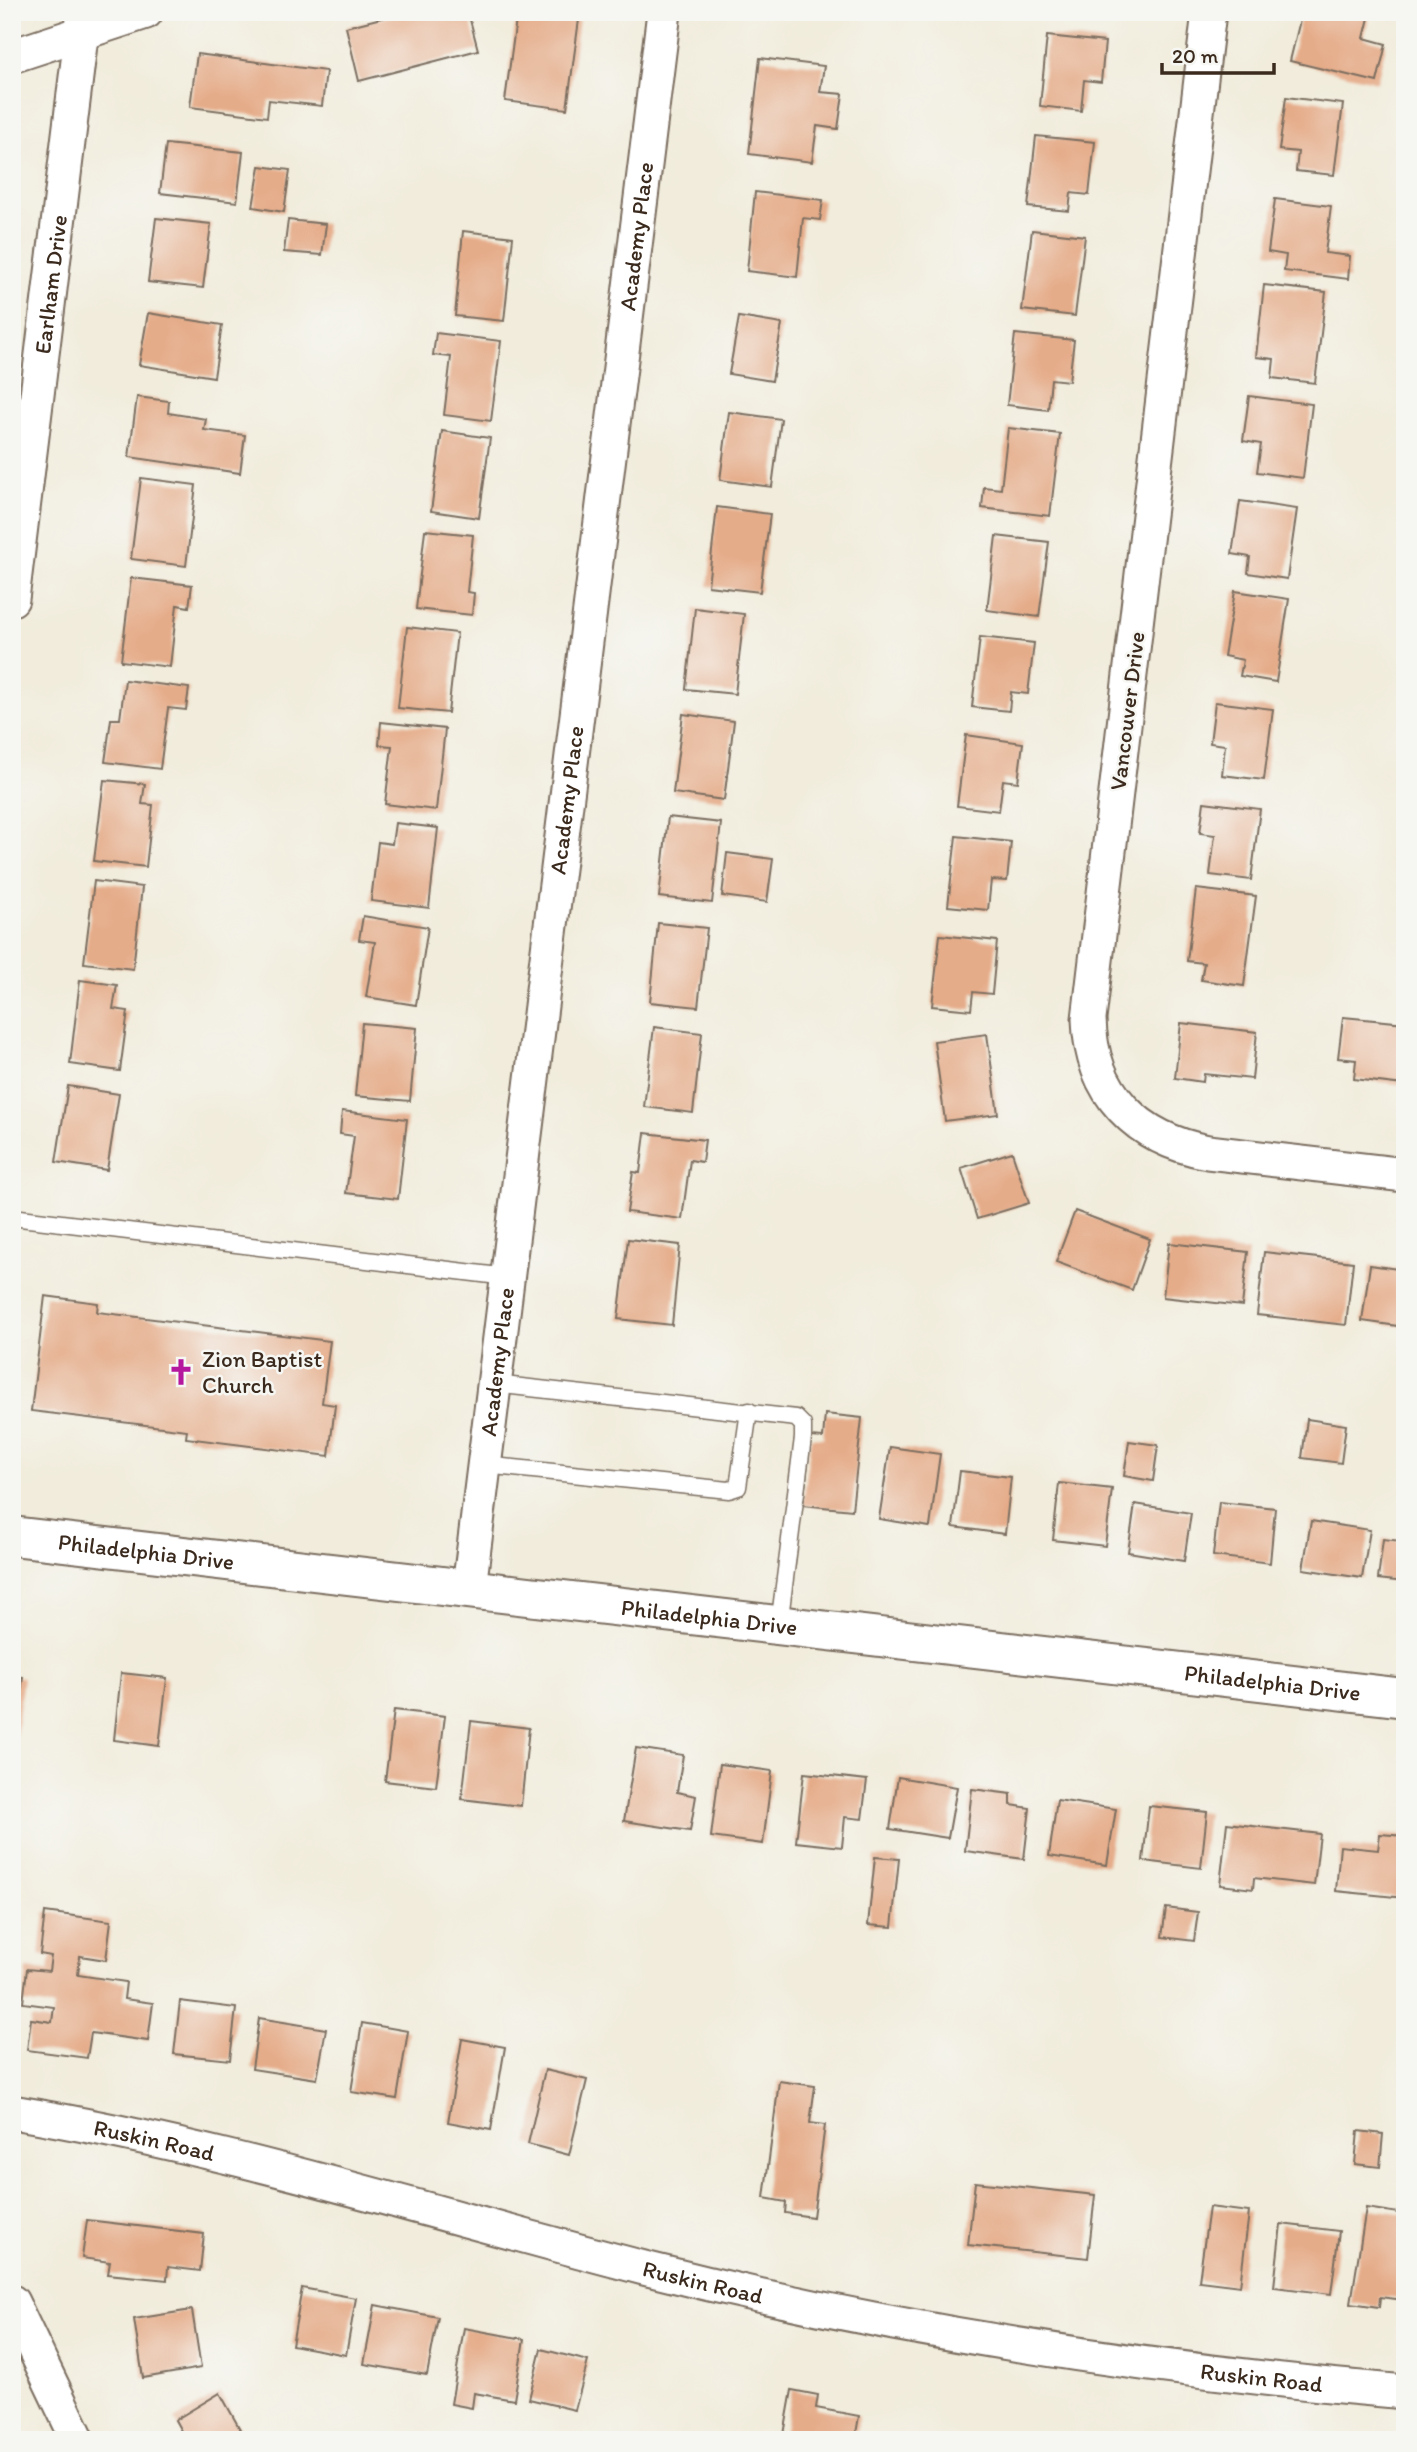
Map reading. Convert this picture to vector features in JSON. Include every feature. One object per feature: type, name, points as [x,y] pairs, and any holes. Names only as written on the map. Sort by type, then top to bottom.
[{"type":"main road","name":"Philadelphia Drive","points":[[12,1536],[1405,1698]]},
{"type":"street","points":[[12,56],[83,22],[146,12]]},
{"type":"street","name":"Academy Place","points":[[469,1588],[664,12]]},
{"type":"street","name":"Vancouver Drive","points":[[1209,12],[1091,1005],[1090,1037],[1101,1076],[1118,1106],[1155,1135],[1184,1147],[1208,1152],[1405,1175]]},
{"type":"street","name":"Earlham Drive","points":[[12,599],[83,22]]},
{"type":"street","name":"Ruskin Road","points":[[12,2112],[214,2154],[646,2268],[790,2301],[1048,2349],[1192,2369],[1405,2392]]},
{"type":"street","points":[[12,2302],[78,2440]]},
{"type":"lane","points":[[12,1217],[507,1277]]},
{"type":"lane","points":[[494,1384],[796,1418],[803,1425],[779,1625]]},
{"type":"lane","points":[[484,1465],[729,1490],[738,1487],[749,1411]]},
{"type":"building","points":[[405,12],[468,12],[478,50],[359,81],[346,27]]},
{"type":"building","points":[[517,12],[580,12],[567,109],[505,101]]},
{"type":"building","points":[[1302,12],[1345,12],[1369,18],[1364,38],[1386,44],[1377,82],[1290,61]]},
{"type":"building","points":[[1047,36],[1105,42],[1101,82],[1084,80],[1081,111],[1040,106]]},
{"type":"building","points":[[197,54],[326,71],[322,106],[269,100],[267,117],[190,107]]},
{"type":"building","points":[[760,58],[824,66],[820,92],[843,94],[838,129],[817,126],[812,162],[749,154]]},
{"type":"building","points":[[1286,97],[1343,104],[1334,175],[1296,171],[1298,152],[1279,150]]},
{"type":"building","points":[[1036,136],[1095,142],[1089,195],[1071,193],[1069,211],[1028,207]]},
{"type":"building","points":[[166,144],[243,152],[237,202],[160,193]]},
{"type":"building","points":[[260,166],[290,170],[284,212],[253,207]]},
{"type":"building","points":[[755,192],[823,200],[820,220],[803,218],[797,277],[747,271]]},
{"type":"building","points":[[1275,199],[1331,206],[1325,253],[1350,256],[1348,279],[1284,271],[1286,255],[1268,252]]},
{"type":"building","points":[[156,218],[211,224],[203,288],[148,282]]},
{"type":"building","points":[[288,220],[326,224],[322,255],[284,252]]},
{"type":"building","points":[[1032,230],[1085,236],[1075,316],[1022,310]]},
{"type":"building","points":[[463,231],[513,237],[504,321],[455,316]]},
{"type":"building","points":[[1264,285],[1326,292],[1315,383],[1272,378],[1274,359],[1256,357]]},
{"type":"building","points":[[148,313],[222,325],[214,377],[139,365]]},
{"type":"building","points":[[739,317],[782,324],[772,381],[729,374]]},
{"type":"building","points":[[436,333],[501,341],[491,421],[444,415],[451,357],[433,355]]},
{"type":"building","points":[[1015,334],[1074,340],[1069,381],[1051,379],[1048,410],[1007,405]]},
{"type":"building","points":[[1249,396],[1312,404],[1303,478],[1257,472],[1261,444],[1243,441]]},
{"type":"building","points":[[137,397],[169,401],[168,413],[206,419],[204,430],[245,435],[240,473],[129,457]]},
{"type":"building","points":[[729,412],[781,419],[772,487],[720,480]]},
{"type":"building","points":[[1008,428],[1060,434],[1050,516],[982,508],[984,487],[1001,489]]},
{"type":"building","points":[[442,431],[490,438],[479,518],[431,511]]},
{"type":"building","points":[[141,478],[196,485],[186,566],[131,559]]},
{"type":"building","points":[[1240,501],[1297,509],[1287,579],[1248,573],[1250,557],[1232,554]]},
{"type":"building","points":[[717,507],[770,514],[760,592],[708,586]]},
{"type":"building","points":[[425,530],[473,535],[467,592],[474,593],[472,615],[416,609]]},
{"type":"building","points":[[996,536],[1049,542],[1039,617],[987,610]]},
{"type":"building","points":[[131,578],[192,585],[189,607],[177,605],[170,667],[121,661]]},
{"type":"building","points":[[1235,591],[1289,599],[1276,682],[1240,676],[1243,660],[1224,656]]},
{"type":"building","points":[[695,608],[744,614],[735,694],[686,689]]},
{"type":"building","points":[[407,627],[457,633],[448,713],[398,708]]},
{"type":"building","points":[[980,637],[1034,643],[1028,694],[1011,692],[1009,711],[972,707]]},
{"type":"building","points":[[125,680],[189,688],[186,710],[168,708],[160,769],[105,762],[111,719],[120,719]]},
{"type":"building","points":[[1215,702],[1273,709],[1264,780],[1222,775],[1225,745],[1210,743]]},
{"type":"building","points":[[683,714],[734,721],[724,800],[673,793]]},
{"type":"building","points":[[381,722],[445,729],[436,810],[385,804],[392,746],[379,745]]},
{"type":"building","points":[[966,735],[1023,743],[1018,782],[1003,780],[999,811],[957,806]]},
{"type":"building","points":[[104,780],[145,784],[142,804],[153,805],[146,867],[94,861]]},
{"type":"building","points":[[1204,802],[1260,809],[1251,880],[1210,875],[1215,835],[1200,833]]},
{"type":"building","points":[[668,817],[721,823],[712,903],[659,897]]},
{"type":"building","points":[[395,823],[438,828],[429,908],[371,901],[378,842],[392,844]]},
{"type":"building","points":[[956,836],[1011,842],[1007,881],[991,880],[988,910],[948,906]]},
{"type":"building","points":[[727,853],[773,859],[767,902],[722,896]]},
{"type":"building","points":[[94,881],[142,887],[133,969],[84,963]]},
{"type":"building","points":[[1196,889],[1256,896],[1244,986],[1201,980],[1204,963],[1187,961]]},
{"type":"building","points":[[363,916],[428,927],[416,1005],[366,997],[375,942],[359,940]]},
{"type":"building","points":[[658,923],[707,928],[698,1007],[650,1002]]},
{"type":"building","points":[[940,935],[997,941],[992,994],[973,992],[971,1010],[932,1006]]},
{"type":"building","points":[[80,980],[117,985],[113,1009],[128,1011],[120,1071],[70,1064]]},
{"type":"building","points":[[1343,1017],[1405,1023],[1404,1085],[1354,1079],[1356,1060],[1338,1058]]},
{"type":"building","points":[[362,1023],[417,1028],[410,1101],[355,1096]]},
{"type":"building","points":[[1181,1023],[1257,1032],[1252,1079],[1204,1074],[1203,1082],[1175,1078]]},
{"type":"building","points":[[654,1027],[702,1033],[693,1113],[644,1107]]},
{"type":"building","points":[[987,1034],[998,1114],[945,1121],[934,1041]]},
{"type":"building","points":[[68,1086],[119,1094],[107,1170],[56,1162]]},
{"type":"building","points":[[342,1111],[407,1119],[398,1199],[346,1193],[354,1136],[340,1134]]},
{"type":"building","points":[[645,1133],[705,1140],[702,1162],[690,1160],[682,1219],[627,1212],[633,1172],[640,1173]]},
{"type":"building","points":[[1012,1152],[1029,1203],[977,1219],[961,1168]]},
{"type":"building","points":[[1075,1211],[1150,1239],[1132,1290],[1056,1262]]},
{"type":"building","points":[[628,1239],[680,1245],[672,1325],[618,1319]]},
{"type":"building","points":[[1169,1243],[1248,1252],[1242,1306],[1163,1297]]},
{"type":"building","points":[[1264,1252],[1353,1262],[1346,1325],[1257,1315]]},
{"type":"building","points":[[1370,1265],[1405,1270],[1405,1327],[1362,1321]]},
{"type":"building","name":"Zion Baptist Church","points":[[45,1296],[98,1303],[97,1312],[330,1341],[322,1403],[335,1405],[329,1456],[186,1438],[187,1430],[31,1411]]},
{"type":"building","points":[[825,1414],[862,1418],[852,1510],[803,1505],[811,1437],[823,1438]]},
{"type":"building","points":[[1307,1419],[1346,1425],[1341,1463],[1302,1458]]},
{"type":"building","points":[[1129,1441],[1158,1445],[1153,1481],[1124,1476]]},
{"type":"building","points":[[890,1447],[940,1454],[930,1527],[879,1519]]},
{"type":"building","points":[[960,1471],[1011,1477],[1005,1534],[953,1527]]},
{"type":"building","points":[[1059,1483],[1112,1489],[1105,1546],[1053,1540]]},
{"type":"building","points":[[1219,1502],[1275,1508],[1270,1563],[1213,1556]]},
{"type":"building","points":[[1135,1504],[1191,1513],[1184,1561],[1128,1552]]},
{"type":"building","points":[[1311,1521],[1370,1530],[1362,1578],[1303,1569]]},
{"type":"building","points":[[1403,1527],[1405,1582],[1378,1579],[1383,1539],[1401,1541]]},
{"type":"building","points":[[121,1673],[167,1678],[159,1746],[114,1740]]},
{"type":"building","points":[[12,1676],[23,1677],[14,1752],[12,1752]]},
{"type":"building","points":[[394,1710],[445,1716],[436,1787],[385,1781]]},
{"type":"building","points":[[471,1721],[529,1728],[521,1806],[462,1799]]},
{"type":"building","points":[[636,1748],[683,1755],[677,1792],[696,1796],[690,1831],[624,1821]]},
{"type":"building","points":[[720,1764],[772,1771],[763,1844],[711,1837]]},
{"type":"building","points":[[804,1773],[867,1780],[862,1819],[845,1817],[842,1847],[796,1842]]},
{"type":"building","points":[[898,1777],[957,1787],[948,1838],[890,1829]]},
{"type":"building","points":[[972,1789],[1011,1794],[1011,1805],[1030,1808],[1024,1859],[965,1851]]},
{"type":"building","points":[[1057,1800],[1116,1809],[1107,1865],[1049,1856]]},
{"type":"building","points":[[1149,1806],[1207,1812],[1201,1868],[1143,1861]]},
{"type":"building","points":[[1227,1823],[1320,1834],[1314,1885],[1254,1878],[1253,1889],[1220,1885]]},
{"type":"building","points":[[1380,1834],[1405,1836],[1405,1898],[1336,1891],[1340,1846],[1378,1850]]},
{"type":"building","points":[[875,1857],[899,1859],[892,1927],[868,1925]]},
{"type":"building","points":[[1166,1908],[1198,1912],[1194,1941],[1162,1937]]},
{"type":"building","points":[[45,1912],[111,1921],[106,1960],[80,1956],[78,1975],[126,1982],[124,1999],[153,2003],[148,2041],[91,2033],[87,2058],[27,2050],[31,2019],[52,2022],[54,2007],[23,2003],[27,1969],[49,1971],[51,1956],[40,1954]]},
{"type":"building","points":[[180,2001],[236,2008],[230,2060],[174,2054]]},
{"type":"building","points":[[259,2018],[326,2029],[317,2079],[252,2069]]},
{"type":"building","points":[[362,2023],[408,2031],[397,2099],[351,2092]]},
{"type":"building","points":[[462,2039],[505,2047],[491,2130],[448,2122]]},
{"type":"building","points":[[545,2070],[587,2080],[569,2155],[528,2144]]},
{"type":"building","points":[[779,2081],[815,2086],[810,2123],[825,2125],[813,2217],[785,2213],[786,2202],[764,2198]]},
{"type":"building","points":[[1358,2131],[1383,2134],[1380,2167],[1355,2164]]},
{"type":"building","points":[[975,2182],[1095,2195],[1088,2258],[968,2245]]},
{"type":"building","points":[[1209,2207],[1249,2212],[1240,2286],[1199,2281]]},
{"type":"building","points":[[1366,2208],[1405,2214],[1405,2300],[1380,2297],[1379,2307],[1351,2303]]},
{"type":"building","points":[[87,2220],[204,2234],[200,2271],[168,2267],[167,2280],[108,2274],[110,2262],[82,2258]]},
{"type":"building","points":[[1281,2224],[1339,2231],[1331,2294],[1274,2287]]},
{"type":"building","points":[[302,2288],[356,2298],[346,2355],[292,2345]]},
{"type":"building","points":[[375,2305],[438,2317],[427,2375],[364,2364]]},
{"type":"building","points":[[192,2310],[201,2368],[143,2378],[134,2319]]},
{"type":"building","points":[[464,2328],[524,2339],[514,2400],[474,2393],[472,2408],[451,2404]]},
{"type":"building","points":[[541,2349],[588,2361],[575,2410],[529,2399]]},
{"type":"building","points":[[792,2390],[818,2395],[816,2408],[859,2416],[855,2440],[783,2440]]},
{"type":"building","points":[[220,2393],[246,2440],[186,2440],[175,2420]]},
{"type":"place","name":"Zion Baptist Church","points":[[181,1372]]}]
